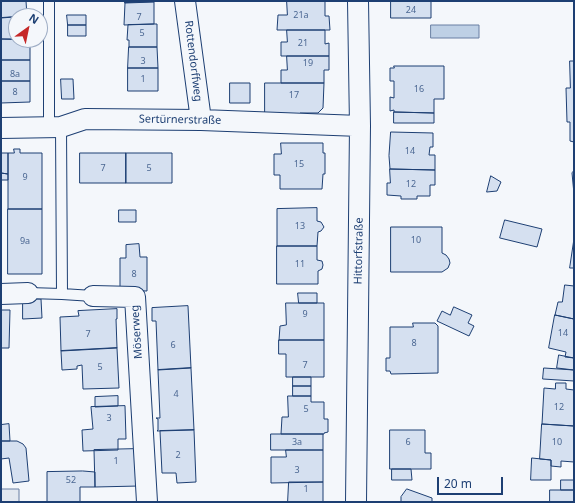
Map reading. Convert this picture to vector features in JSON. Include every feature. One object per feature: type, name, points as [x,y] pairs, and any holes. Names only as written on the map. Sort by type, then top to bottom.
[{"type":"street","name":"Rottendorffweg","points":[[185,1],[201,120]]},
{"type":"street","name":"Hittorfstraße","points":[[356,502],[360,126],[358,1]]},
{"type":"street","name":"Sertürnerstraße","points":[[1,128],[55,127],[85,119],[201,120],[360,126]]},
{"type":"street","name":"Möserweg","points":[[1,294],[28,293]]},
{"type":"street","name":"Möserweg","points":[[93,296],[135,296],[147,502]]},
{"type":"lane","points":[[48,1],[62,294]]},
{"type":"lane","name":"Möserweg","points":[[28,293],[93,296]]},
{"type":"shaded area","points":[[1,489],[19,489],[19,502],[1,502]]},
{"type":"water","points":[[431,25],[479,25],[479,38],[431,38]]},
{"type":"building","points":[[1,1],[26,1],[26,8],[8,8],[8,17],[1,18]]},
{"type":"building","points":[[125,1],[154,1],[154,2],[125,3]]},
{"type":"building","points":[[287,1],[325,1],[325,16],[329,16],[330,30],[277,30],[278,15],[287,15]]},
{"type":"building","points":[[391,1],[431,1],[431,18],[391,18]]},
{"type":"building","points":[[154,2],[154,24],[124,25],[125,3]]},
{"type":"building","points":[[67,15],[86,15],[86,25],[68,25]]},
{"type":"building","points":[[1,18],[8,18],[8,39],[1,39]]},
{"type":"building","points":[[157,24],[157,47],[129,47],[129,40],[127,40],[128,25]]},
{"type":"building","points":[[68,25],[86,25],[86,36],[68,36]]},
{"type":"building","points":[[287,30],[325,30],[325,44],[329,43],[329,56],[281,56],[281,42],[287,42]]},
{"type":"building","points":[[1,39],[8,39],[8,48],[30,48],[30,60],[1,60]]},
{"type":"building","points":[[129,47],[157,47],[158,68],[128,68]]},
{"type":"building","points":[[287,56],[329,56],[329,70],[324,70],[324,83],[281,83],[281,70],[287,70]]},
{"type":"building","points":[[1,60],[30,60],[30,81],[1,81]]},
{"type":"building","points":[[570,61],[574,61],[574,142],[570,141],[570,122],[567,122],[566,88],[570,88]]},
{"type":"building","points":[[394,66],[444,66],[444,99],[434,99],[434,113],[390,111],[390,97],[394,98],[394,81],[390,81],[390,68],[394,68]]},
{"type":"building","points":[[128,68],[158,68],[158,91],[128,91]]},
{"type":"building","points":[[61,79],[73,79],[74,99],[62,99]]},
{"type":"building","points":[[1,81],[30,81],[30,102],[1,103]]},
{"type":"building","points":[[230,83],[250,83],[250,103],[230,103]]},
{"type":"building","points":[[265,83],[324,83],[323,108],[318,113],[300,113],[300,117],[265,113]]},
{"type":"building","points":[[394,112],[434,113],[434,123],[394,123]]},
{"type":"building","points":[[391,132],[433,133],[433,147],[430,147],[429,155],[435,155],[435,170],[390,169],[389,156]]},
{"type":"building","points":[[281,143],[323,143],[323,153],[325,153],[325,174],[323,174],[322,189],[280,189],[280,175],[274,175],[274,154],[281,154]]},
{"type":"building","points":[[14,149],[20,149],[20,153],[42,153],[42,209],[8,209],[8,153],[14,153]]},
{"type":"building","points":[[1,153],[8,153],[8,174],[1,173]]},
{"type":"building","points":[[80,153],[126,153],[126,183],[80,183]]},
{"type":"building","points":[[126,153],[172,153],[172,183],[126,183]]},
{"type":"building","points":[[390,169],[435,170],[435,185],[430,185],[430,196],[417,196],[417,199],[401,199],[401,196],[387,195],[387,183],[390,183]]},
{"type":"building","points":[[574,171],[574,194],[572,173]]},
{"type":"building","points":[[1,173],[8,174],[8,180],[1,180]]},
{"type":"building","points":[[491,176],[501,182],[497,191],[487,192]]},
{"type":"building","points":[[317,208],[317,221],[321,222],[324,227],[318,232],[317,246],[277,246],[277,209]]},
{"type":"building","points":[[8,209],[42,209],[42,274],[8,274]]},
{"type":"building","points":[[119,210],[136,210],[136,222],[119,222]]},
{"type":"building","points":[[505,220],[542,229],[537,247],[500,238]]},
{"type":"building","points":[[391,227],[442,227],[442,253],[449,259],[450,263],[448,268],[442,272],[391,272]]},
{"type":"building","points":[[574,239],[574,268],[570,268]]},
{"type":"building","points":[[139,244],[140,257],[147,257],[147,291],[120,290],[120,258],[126,258],[126,245]]},
{"type":"building","points":[[277,246],[317,246],[317,260],[322,261],[323,265],[322,269],[318,271],[318,284],[277,284]]},
{"type":"building","points":[[565,285],[574,286],[574,319],[555,315],[558,302],[562,302]]},
{"type":"building","points":[[298,293],[317,293],[317,303],[299,303]]},
{"type":"building","points":[[23,299],[41,299],[42,318],[23,319]]},
{"type":"building","points":[[286,303],[324,303],[324,340],[279,340],[280,326],[286,325]]},
{"type":"building","points":[[188,306],[191,368],[158,370],[156,321],[152,321],[152,308]]},
{"type":"building","points":[[454,307],[472,315],[468,323],[474,326],[469,336],[437,321],[442,311],[450,315]]},
{"type":"building","points":[[117,309],[117,348],[61,351],[60,317],[79,316],[78,311]]},
{"type":"building","points":[[1,310],[10,310],[9,348],[1,348]]},
{"type":"building","points":[[555,315],[574,319],[574,358],[565,357],[566,352],[549,348]]},
{"type":"building","points":[[413,323],[435,323],[438,326],[438,373],[391,374],[390,371],[386,371],[386,358],[390,358],[390,327],[413,327]]},
{"type":"building","points":[[279,340],[324,340],[324,377],[286,377],[286,354],[279,354]]},
{"type":"building","points":[[117,348],[119,388],[83,389],[82,365],[77,366],[77,369],[62,370],[61,351]]},
{"type":"building","points":[[559,355],[574,358],[574,370],[557,368]]},
{"type":"building","points":[[191,368],[194,430],[157,431],[158,419],[156,418],[160,418],[158,370]]},
{"type":"building","points":[[544,368],[574,370],[574,381],[543,379]]},
{"type":"building","points":[[293,377],[311,377],[311,386],[293,386]]},
{"type":"building","points":[[556,383],[566,383],[566,389],[574,390],[574,426],[542,424],[544,388],[555,389]]},
{"type":"building","points":[[293,386],[311,386],[311,396],[293,396]]},
{"type":"building","points":[[118,396],[118,406],[95,407],[95,397]]},
{"type":"building","points":[[288,396],[311,396],[311,402],[324,402],[324,419],[328,419],[328,432],[324,434],[281,434],[282,417],[288,417]]},
{"type":"building","points":[[125,406],[126,439],[118,439],[118,450],[83,451],[82,430],[93,429],[91,407]]},
{"type":"building","points":[[9,424],[10,441],[1,441],[1,425]]},
{"type":"building","points":[[542,424],[574,426],[574,462],[561,461],[561,467],[551,466],[551,460],[540,459]]},
{"type":"building","points":[[194,430],[196,482],[177,483],[176,473],[162,473],[160,431]]},
{"type":"building","points":[[390,430],[425,430],[425,453],[431,453],[431,469],[390,469]]},
{"type":"building","points":[[271,434],[323,434],[323,450],[271,450]]},
{"type":"building","points":[[1,441],[17,441],[23,444],[26,448],[29,481],[13,483],[9,458],[1,459]]},
{"type":"building","points":[[137,449],[139,486],[95,487],[94,450]]},
{"type":"building","points":[[286,450],[323,450],[323,482],[271,483],[271,457],[286,457]]},
{"type":"building","points":[[532,458],[551,460],[551,480],[531,480]]},
{"type":"building","points":[[392,469],[411,469],[412,480],[392,480]]},
{"type":"building","points":[[47,472],[95,472],[95,487],[80,487],[80,502],[47,502]]},
{"type":"building","points":[[561,480],[574,480],[574,490],[561,490]]},
{"type":"building","points":[[289,482],[323,482],[323,502],[288,502]]},
{"type":"building","points":[[407,489],[432,498],[432,502],[401,502],[401,497]]},
{"type":"building","points":[[550,490],[574,490],[574,502],[550,502]]}]
